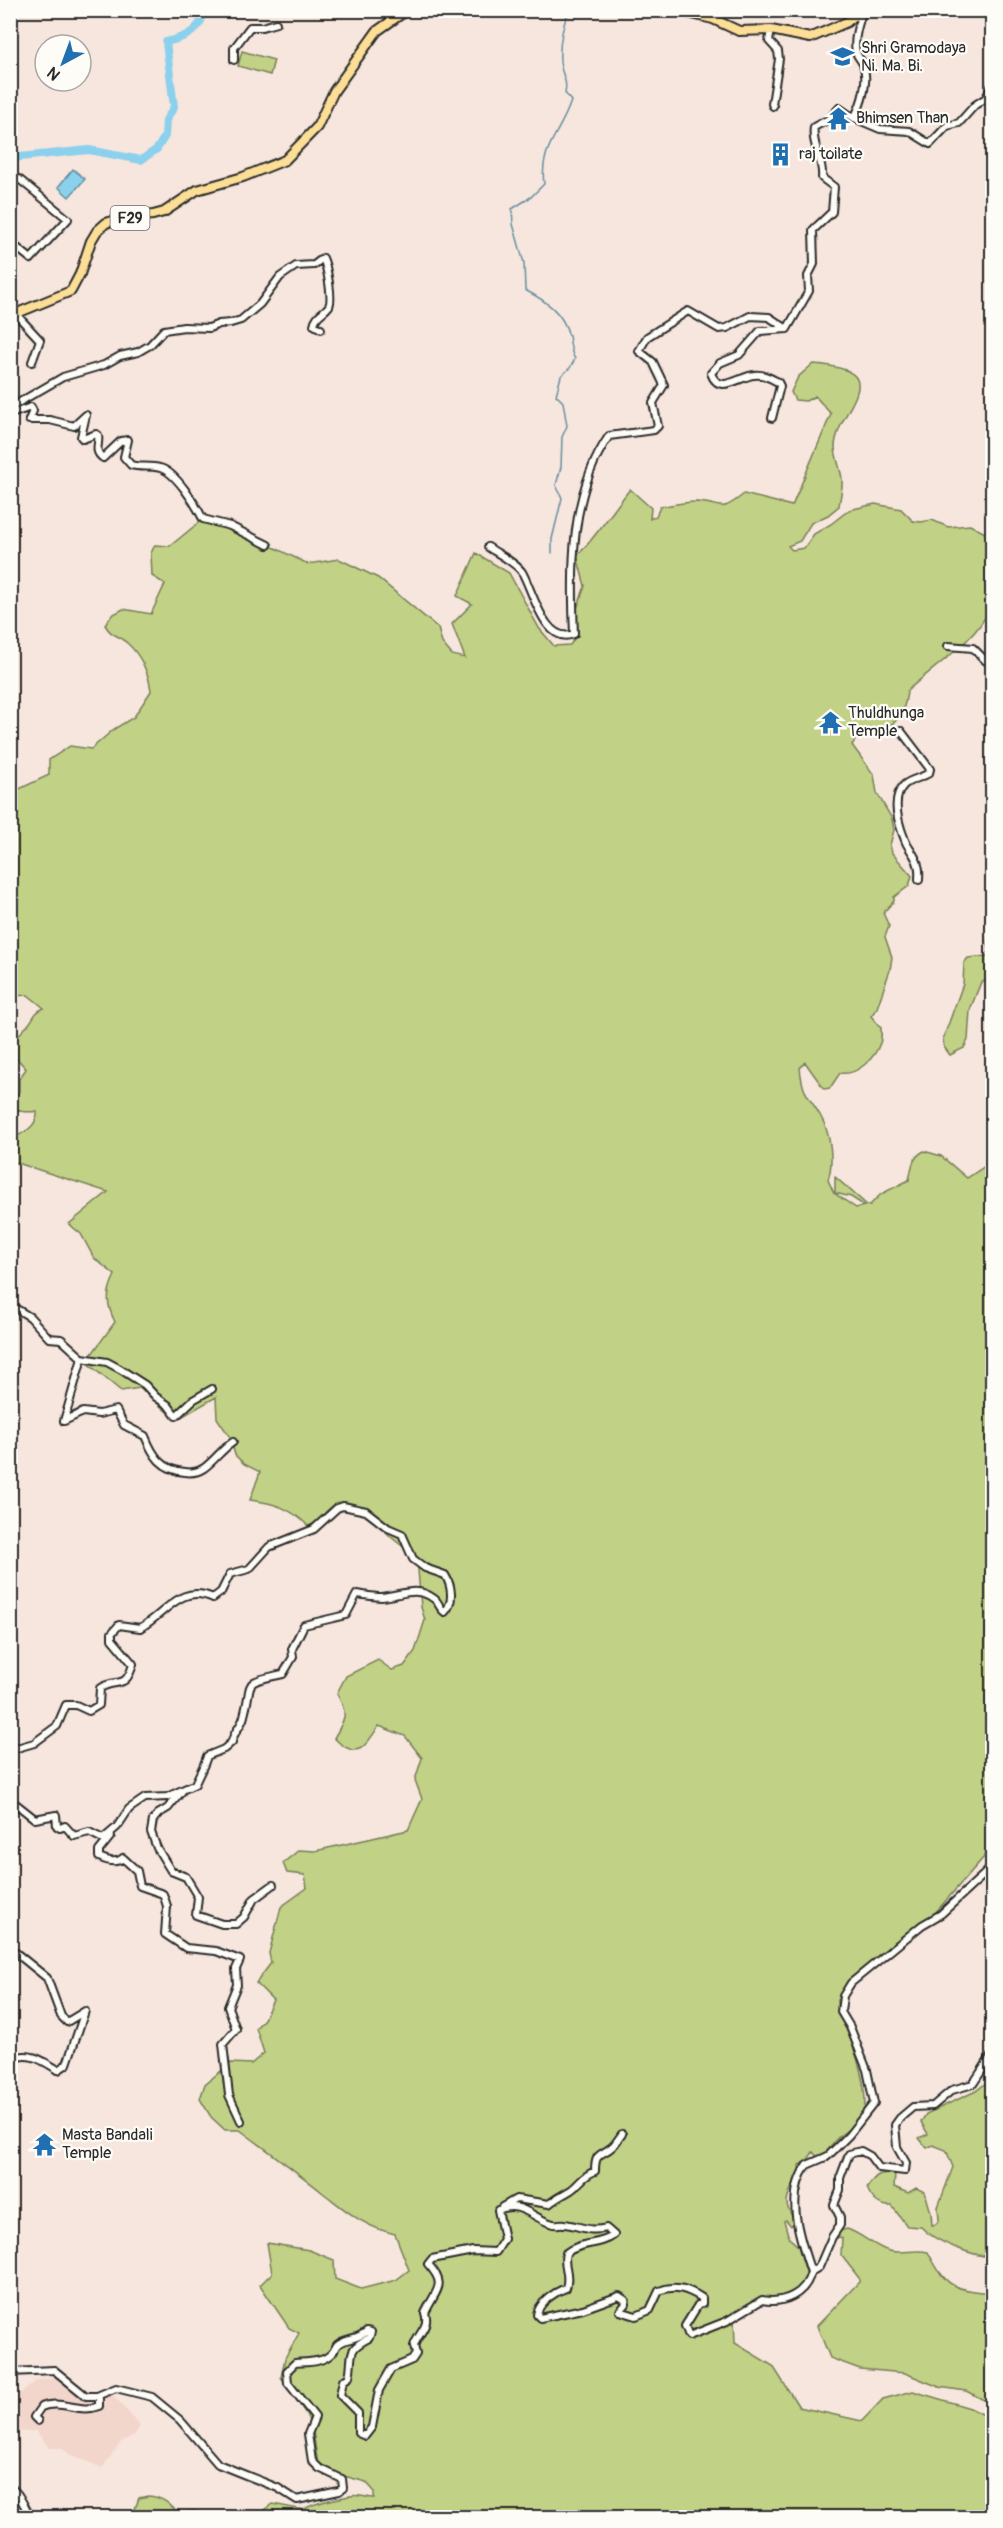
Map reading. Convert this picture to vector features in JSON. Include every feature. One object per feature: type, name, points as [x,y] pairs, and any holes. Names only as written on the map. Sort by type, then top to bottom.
[{"type":"main road","name":"F29","points":[[13,314],[71,291],[91,241],[106,223],[164,212],[197,190],[243,177],[285,160],[317,127],[334,91],[377,31],[407,10]]},
{"type":"main road","points":[[675,10],[713,19],[739,31],[771,30],[810,38],[847,22],[862,10]]},
{"type":"street","points":[[854,118],[864,94],[864,65],[855,50],[862,10]]},
{"type":"street","points":[[234,60],[234,48],[250,27],[262,27],[276,23]]},
{"type":"street","points":[[771,30],[769,41],[778,51],[779,59],[773,106]]},
{"type":"street","points":[[787,329],[809,291],[808,276],[814,264],[813,230],[832,212],[834,187],[822,177],[823,168],[813,136],[814,127],[829,119],[839,108],[854,118],[880,129],[909,131],[930,144],[947,126],[959,123],[975,105],[986,98],[993,85]]},
{"type":"street","points":[[10,181],[19,179],[68,219],[31,259],[10,242]]},
{"type":"street","points":[[10,412],[18,403],[63,377],[104,365],[120,356],[138,352],[150,345],[164,330],[184,327],[209,328],[241,320],[260,304],[280,277],[296,267],[314,265],[323,258],[332,298],[327,309],[315,320],[314,325],[321,330]]},
{"type":"street","points":[[488,547],[521,570],[546,624],[555,633],[568,636],[574,634],[571,574],[573,545],[585,489],[597,458],[609,436],[654,430],[658,426],[653,404],[664,385],[653,362],[639,351],[647,337],[688,311],[719,329],[727,328],[750,316],[769,316],[787,329]]},
{"type":"street","points":[[13,314],[40,340],[32,362]]},
{"type":"street","points":[[772,418],[780,386],[778,382],[764,375],[752,375],[729,384],[722,384],[713,379],[711,374],[720,363],[739,355],[760,331],[787,329]]},
{"type":"street","points":[[10,412],[31,407],[33,411],[29,420],[50,420],[75,426],[86,416],[81,437],[83,439],[99,435],[96,447],[98,455],[103,458],[121,441],[128,440],[124,457],[131,465],[160,468],[167,471],[183,487],[203,519],[230,526],[268,545]]},
{"type":"street","points":[[948,646],[973,648],[986,661],[993,660]]},
{"type":"street","points":[[901,732],[930,769],[929,773],[922,778],[906,783],[901,789],[896,818],[905,841],[915,854],[919,880]]},
{"type":"street","points":[[10,1305],[30,1317],[49,1338],[60,1339],[82,1358],[107,1362],[145,1385],[156,1397],[168,1405],[176,1416],[194,1400],[212,1389]]},
{"type":"street","points":[[82,1358],[64,1421],[83,1412],[99,1414],[116,1410],[124,1425],[145,1436],[150,1450],[161,1463],[167,1468],[191,1473],[203,1468],[232,1442]]},
{"type":"street","points":[[10,1750],[34,1743],[57,1726],[66,1706],[76,1704],[89,1711],[99,1705],[100,1688],[108,1683],[122,1683],[129,1678],[133,1664],[112,1639],[112,1633],[119,1625],[140,1628],[184,1594],[203,1594],[213,1598],[221,1592],[230,1574],[249,1569],[269,1547],[314,1529],[337,1508],[343,1506],[366,1511],[388,1528],[402,1534],[410,1556],[417,1563],[446,1575],[451,1602],[445,1612],[440,1609],[435,1598],[420,1592],[404,1591],[381,1597],[357,1594],[346,1615],[304,1625],[291,1649],[293,1657],[283,1674],[255,1680],[248,1688],[244,1719],[232,1736],[232,1742],[224,1749],[207,1756],[203,1772],[198,1776],[195,1784],[167,1797],[145,1798],[129,1809],[99,1851],[99,1857],[108,1861],[120,1861],[123,1858],[137,1871],[140,1886],[163,1894],[167,1906],[165,1934],[186,1948],[216,1951],[240,1960],[236,1969],[237,1986],[228,2007],[236,2029],[223,2044],[229,2095],[241,2121]]},
{"type":"street","points":[[182,1791],[168,1808],[153,1820],[151,1832],[157,1848],[171,1871],[186,1877],[198,1897],[196,1915],[222,1924],[236,1924],[248,1911],[254,1899],[273,1885]]},
{"type":"street","points":[[10,1805],[16,1804],[35,1819],[56,1815],[57,1826],[60,1828],[65,1826],[74,1836],[89,1832],[103,1839],[117,1827]]},
{"type":"street","points":[[502,2208],[522,2208],[558,2226],[564,2224],[590,2230],[606,2228],[614,2235],[600,2242],[583,2243],[566,2253],[564,2258],[569,2278],[566,2288],[552,2295],[538,2309],[537,2315],[540,2318],[583,2309],[619,2296],[625,2300],[626,2304],[620,2311],[631,2316],[642,2315],[650,2310],[659,2291],[686,2288],[702,2298],[702,2304],[691,2313],[685,2326],[689,2336],[727,2321],[762,2300],[774,2302],[798,2294],[809,2281],[811,2272],[796,2223],[798,2180],[807,2165],[821,2160],[849,2136],[874,2103],[867,2070],[850,2027],[840,2012],[841,2001],[851,1983],[921,1925],[941,1914],[989,1870],[993,1863]]},
{"type":"street","points":[[10,1948],[47,1978],[61,2016],[67,2022],[86,2011],[67,2064],[63,2069],[58,2070],[34,2056],[22,2054],[10,2059]]},
{"type":"street","points":[[811,2272],[819,2267],[840,2224],[840,2217],[834,2205],[840,2190],[840,2178],[849,2154],[861,2151],[870,2156],[879,2168],[905,2171],[906,2163],[897,2147],[895,2125],[900,2118],[913,2107],[933,2106],[952,2090],[973,2084],[993,2055]]},
{"type":"street","points":[[10,2372],[54,2370],[86,2396],[97,2396],[116,2388],[152,2397],[187,2428],[218,2464],[278,2488],[297,2500],[339,2491],[343,2488],[342,2479],[319,2468],[312,2461],[308,2434],[315,2417],[288,2383],[287,2371],[295,2363],[318,2361],[332,2353],[337,2345],[356,2339],[367,2331],[371,2332],[369,2338],[354,2347],[351,2352],[349,2377],[343,2382],[340,2395],[358,2413],[358,2433],[364,2436],[372,2427],[379,2390],[391,2369],[412,2360],[416,2354],[414,2346],[424,2331],[427,2320],[425,2313],[441,2282],[439,2276],[428,2264],[432,2259],[473,2251],[496,2252],[504,2239],[498,2210],[516,2199],[549,2204],[561,2193],[571,2189],[582,2176],[595,2171],[595,2159],[612,2147],[622,2134]]},
{"type":"street","points":[[38,2421],[34,2417],[41,2407],[60,2403],[92,2408],[99,2406],[97,2396]]},
{"type":"street","points":[[10,2487],[15,2489],[27,2513],[34,2517]]},
{"type":"shaded area","points":[[60,2377],[85,2397],[112,2395],[140,2426],[135,2435],[122,2441],[102,2468],[69,2454],[62,2448],[49,2448],[36,2431],[14,2432],[11,2428],[11,2400],[38,2380]]},
{"type":"green space","points":[[242,51],[274,60],[270,75],[238,66]]},
{"type":"green space","points":[[813,364],[839,368],[853,374],[858,383],[857,394],[838,433],[835,447],[842,479],[839,506],[828,515],[811,523],[800,541],[788,546],[792,550],[804,548],[814,534],[849,510],[875,504],[901,509],[913,521],[932,520],[948,527],[970,525],[987,534],[992,592],[989,609],[983,620],[965,643],[907,691],[903,710],[894,723],[880,730],[860,733],[852,745],[874,775],[877,793],[892,819],[894,830],[890,845],[892,853],[912,876],[909,886],[894,897],[894,901],[883,913],[889,926],[885,937],[892,957],[877,1008],[871,1016],[881,1028],[881,1041],[870,1060],[853,1072],[840,1073],[830,1088],[824,1089],[805,1062],[800,1068],[804,1090],[824,1122],[829,1139],[831,1164],[828,1180],[834,1193],[856,1208],[865,1206],[851,1197],[835,1193],[835,1177],[867,1205],[870,1205],[881,1194],[909,1180],[914,1160],[924,1151],[941,1156],[967,1178],[991,1162],[992,1147],[992,1845],[988,1846],[984,1857],[935,1913],[887,1950],[837,2000],[839,2015],[850,2038],[859,2067],[864,2090],[864,2111],[861,2118],[836,2139],[819,2159],[813,2152],[807,2161],[799,2165],[798,2175],[787,2199],[794,2223],[791,2226],[786,2220],[784,2221],[789,2238],[798,2246],[807,2275],[804,2286],[783,2300],[761,2299],[745,2307],[734,2318],[735,2343],[773,2366],[799,2407],[862,2421],[883,2399],[913,2391],[970,2408],[992,2419],[992,2517],[255,2517],[273,2504],[304,2510],[332,2499],[353,2496],[374,2498],[374,2491],[366,2482],[329,2472],[318,2465],[313,2431],[306,2414],[281,2377],[285,2358],[299,2333],[289,2328],[260,2285],[272,2273],[267,2243],[309,2250],[334,2260],[335,2279],[361,2289],[396,2280],[409,2270],[395,2234],[357,2218],[240,2130],[225,2130],[211,2117],[200,2099],[205,2084],[231,2063],[251,2064],[264,2053],[256,2028],[264,2019],[273,2000],[256,1983],[271,1963],[269,1953],[281,1907],[307,1888],[305,1875],[287,1873],[283,1863],[299,1850],[315,1851],[408,1830],[422,1799],[415,1780],[422,1758],[405,1736],[379,1726],[364,1746],[354,1750],[342,1745],[334,1738],[344,1716],[343,1706],[337,1693],[346,1676],[378,1660],[392,1670],[404,1666],[415,1651],[425,1620],[421,1607],[417,1557],[391,1537],[368,1513],[354,1505],[337,1504],[318,1521],[308,1526],[282,1507],[250,1500],[260,1472],[244,1464],[235,1455],[230,1437],[217,1418],[216,1397],[176,1420],[140,1388],[121,1391],[86,1362],[115,1322],[108,1298],[115,1275],[94,1258],[81,1234],[69,1224],[108,1192],[11,1161],[14,1153],[11,1150],[11,1139],[32,1126],[37,1117],[37,1112],[20,1111],[13,1103],[19,1091],[19,1079],[26,1069],[13,1053],[13,1044],[36,1013],[44,1008],[28,995],[14,996],[11,994],[11,797],[19,789],[49,775],[49,760],[70,746],[91,749],[114,729],[134,717],[151,691],[144,665],[132,648],[110,632],[105,625],[112,615],[123,609],[151,614],[165,584],[152,576],[151,553],[155,545],[170,546],[203,519],[230,526],[308,564],[339,559],[378,578],[438,628],[442,643],[452,655],[465,658],[452,624],[472,604],[457,596],[476,553],[509,573],[539,628],[554,646],[570,645],[576,636],[575,614],[585,586],[577,556],[630,489],[651,508],[650,519],[656,516],[660,507],[697,502],[725,506],[744,494],[792,506],[831,414],[815,396],[806,401],[795,400],[791,392],[798,377]]},
{"type":"green space","points":[[992,934],[992,980],[981,982],[970,1010],[968,1040],[964,1048],[950,1055],[944,1047],[943,1039],[963,984],[964,963],[968,958],[987,956],[988,939]]},
{"type":"green space","points":[[992,2078],[992,2257],[955,2247],[935,2238],[921,2227],[907,2226],[892,2206],[876,2202],[867,2188],[878,2175],[895,2174],[894,2187],[908,2193],[916,2188],[925,2192],[932,2225],[936,2224],[939,2220],[938,2207],[953,2167],[946,2150],[933,2145],[927,2148],[919,2138],[928,2134],[921,2122],[926,2114],[976,2091]]},
{"type":"green space","points":[[847,2229],[889,2251],[928,2252],[940,2273],[952,2284],[959,2288],[992,2293],[992,2404],[966,2391],[939,2387],[905,2373],[860,2369],[830,2358],[817,2326],[859,2282],[859,2278],[841,2255],[842,2238],[833,2240],[836,2232]]},
{"type":"green space","points":[[148,2496],[165,2501],[178,2513],[194,2511],[209,2517],[128,2517],[135,2509],[139,2498]]},
{"type":"water","points":[[73,169],[85,179],[69,197],[58,187]]},
{"type":"waterway","points":[[10,158],[89,150],[141,160],[157,149],[165,136],[166,120],[174,107],[166,42],[194,30],[203,15],[199,10]]},
{"type":"waterway","points":[[552,553],[552,539],[562,498],[556,485],[561,467],[562,437],[567,426],[563,402],[556,395],[561,376],[570,368],[575,359],[563,320],[547,303],[525,290],[524,263],[513,224],[512,209],[531,197],[544,184],[543,171],[548,150],[571,101],[565,93],[566,84],[560,54],[564,23],[569,10]]},
{"type":"place","name":"Shri Gramodaya Ni. Ma. Bi.","points":[[843,57]]},
{"type":"place","name":"Bhimsen Than","points":[[838,118]]},
{"type":"place","name":"raj toilate","points":[[781,154]]},
{"type":"place","name":"Thuldhunga Temple","points":[[830,722]]},
{"type":"place","name":"Masta Bandali Temple","points":[[44,2144]]}]
